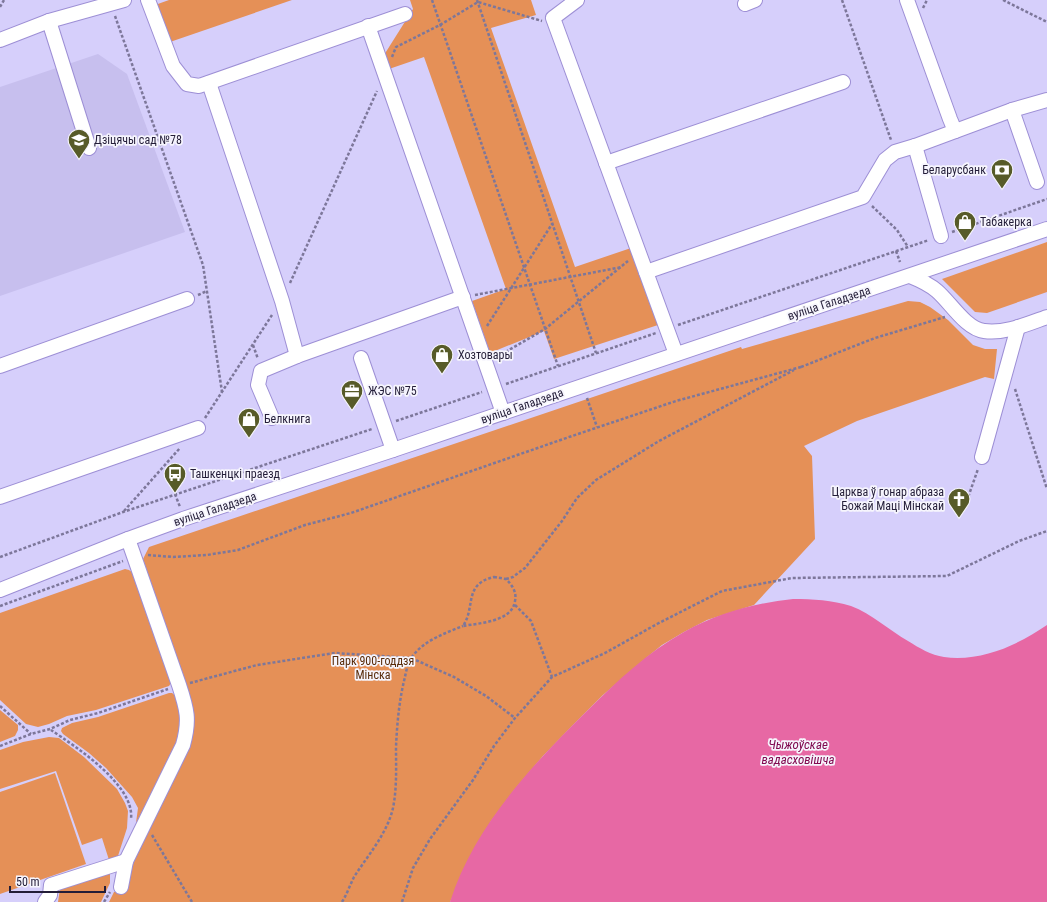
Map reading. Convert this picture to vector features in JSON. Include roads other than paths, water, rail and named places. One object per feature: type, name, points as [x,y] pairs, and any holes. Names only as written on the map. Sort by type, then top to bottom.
[{"type":"street","points":[[148,0],[173,66],[186,84],[199,86],[405,14]]},
{"type":"street","points":[[577,0],[553,18],[676,354]]},
{"type":"street","points":[[907,0],[955,131]]},
{"type":"street","points":[[0,40],[50,21],[117,2]]},
{"type":"street","points":[[50,21],[89,148]]},
{"type":"street","points":[[368,26],[503,413]]},
{"type":"street","points":[[606,163],[843,82]]},
{"type":"street","points":[[209,83],[282,301],[297,356]]},
{"type":"street","points":[[646,272],[863,197],[885,160],[895,152],[1012,110],[1047,100]]},
{"type":"street","points":[[1012,110],[1037,182]]},
{"type":"street","points":[[915,146],[941,236]]},
{"type":"street","name":"вуліца Галадзеда","points":[[0,590],[128,539],[183,519],[1047,230]]},
{"type":"street","points":[[910,276],[924,282],[937,291],[970,325],[982,331],[997,332],[1018,327],[1047,317]]},
{"type":"street","points":[[272,418],[258,385],[261,371],[297,356],[463,297]]},
{"type":"street","points":[[0,366],[187,299]]},
{"type":"street","points":[[982,457],[1018,327]]},
{"type":"street","points":[[361,358],[393,450]]},
{"type":"street","points":[[0,498],[198,428]]},
{"type":"street","points":[[121,887],[126,860],[183,745],[187,731],[188,718],[179,686],[128,539]]},
{"type":"street","points":[[45,902],[50,895],[51,886],[126,860]]},
{"type":"water","name":"Чыжоўскае вадасховішча","points":[[793,599],[837,602],[859,609],[921,649],[934,655],[944,657],[972,657],[998,650],[1024,639],[1047,625],[1047,902],[450,902],[461,874],[474,848],[507,798],[526,774],[567,731],[622,678],[645,658],[671,640],[697,625],[723,614],[751,606]]},
{"type":"place","name":"Дзіцячы сад №78","points":[[79,160]]},
{"type":"place","name":"Беларусбанк","points":[[1002,190]]},
{"type":"place","name":"Табакерка","points":[[965,242]]},
{"type":"place","name":"Хозтовары","points":[[442,374]]},
{"type":"place","name":"ЖЭС №75","points":[[352,410]]},
{"type":"place","name":"Белкнига","points":[[249,438]]},
{"type":"place","name":"Ташкенцкі праезд","points":[[175,494]]},
{"type":"place","name":"Царква ў гонар абраза Божай Маці Мінскай","points":[[959,518]]},
{"type":"park label","name":"Парк 900-годдзя Мінска","points":[[373,668]]}]
